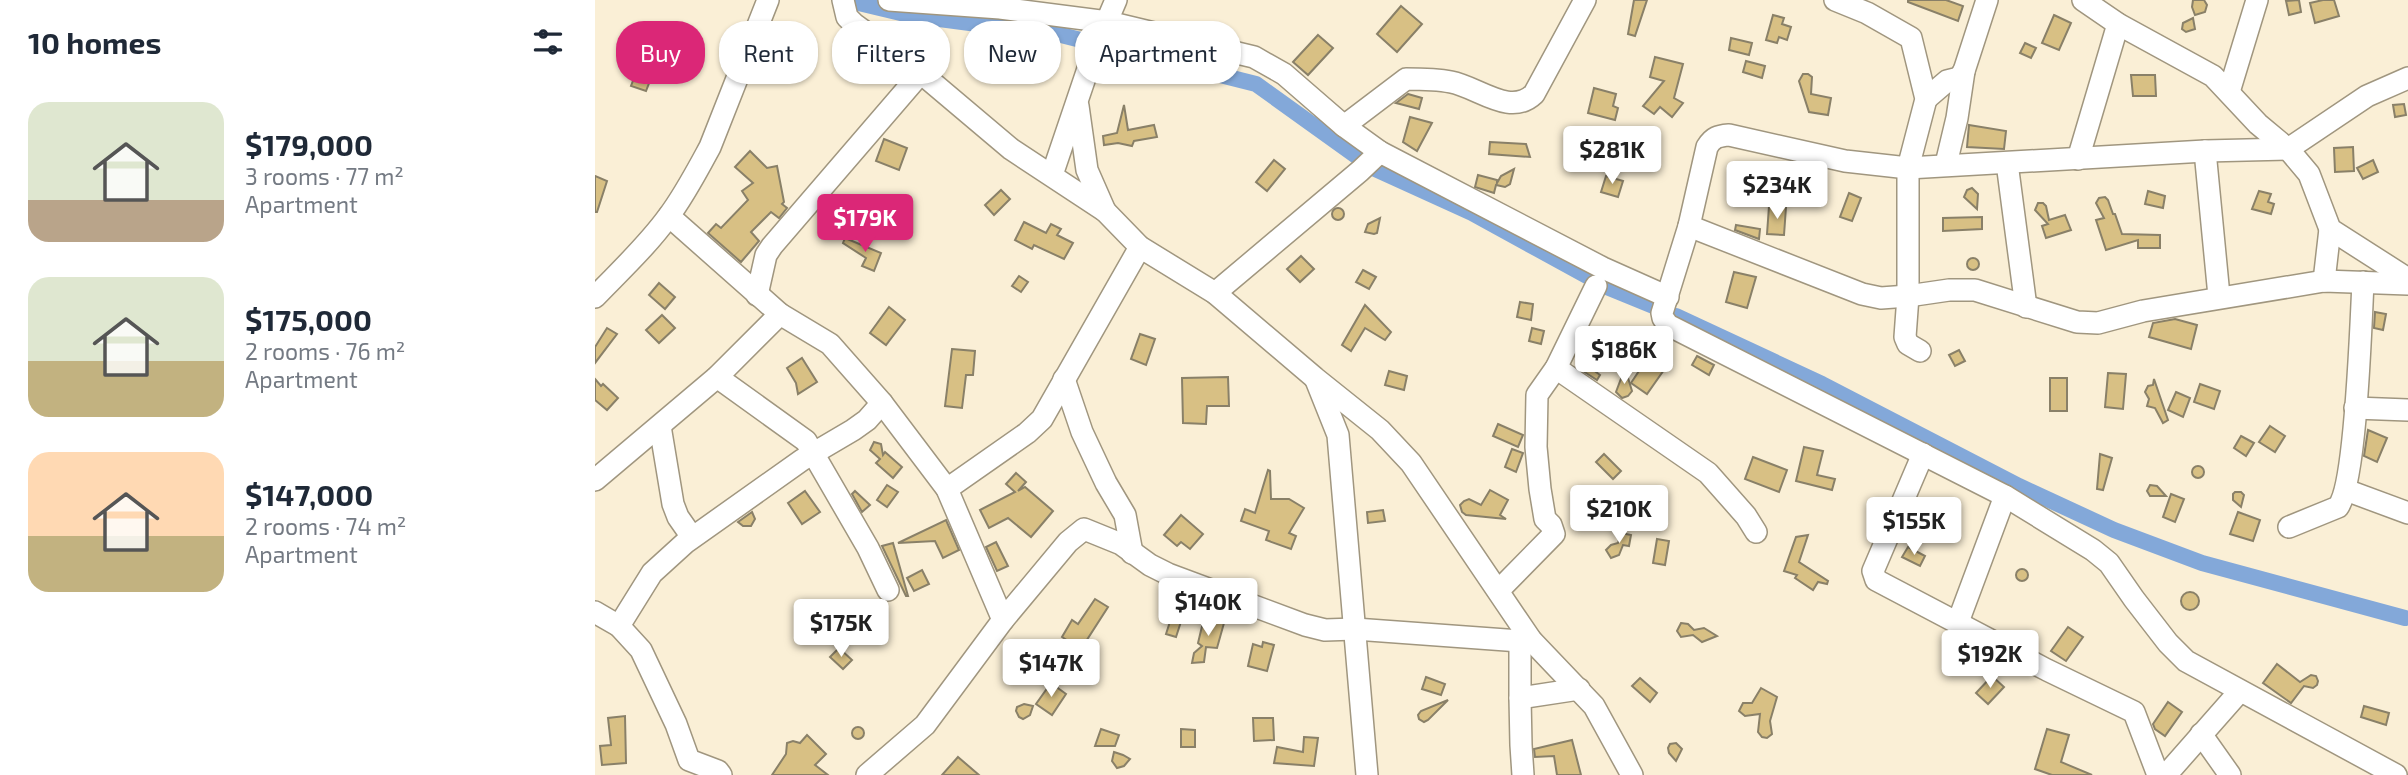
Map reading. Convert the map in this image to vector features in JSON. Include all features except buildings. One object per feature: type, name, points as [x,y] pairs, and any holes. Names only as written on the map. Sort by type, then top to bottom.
[{"type":"street","points":[[595,297],[669,216],[709,147],[768,0]]},
{"type":"street","points":[[843,0],[847,17],[851,21]]},
{"type":"street","points":[[889,0],[1000,8],[1100,21]]},
{"type":"street","points":[[1108,21],[1115,0]]},
{"type":"street","points":[[1344,126],[1406,79],[1454,82],[1511,104],[1527,100],[1534,94],[1585,0]]},
{"type":"street","points":[[1835,0],[1867,13],[1911,38],[1926,99],[1908,168],[1905,337],[1908,344],[1920,351]]},
{"type":"street","points":[[1946,164],[1964,71],[1987,0]]},
{"type":"street","points":[[2083,0],[2118,24],[2213,76],[2258,124],[2288,149],[2309,174],[2330,229],[2324,281]]},
{"type":"street","points":[[2229,92],[2257,0]]},
{"type":"street","points":[[2078,159],[2118,24]]},
{"type":"street","points":[[1241,54],[1272,65],[1344,126],[1380,152],[1603,268],[1668,297]]},
{"type":"street","points":[[1926,99],[1947,81],[1959,78],[1964,71]]},
{"type":"street","points":[[2396,775],[2186,661],[2151,621],[2109,563],[2093,550],[2005,496],[1668,325],[1662,313],[1689,226],[1707,147],[1711,140],[1718,136],[1729,135],[1845,162],[1908,168],[2205,151],[2288,149],[2367,96],[2408,78]]},
{"type":"street","points":[[757,295],[767,255],[772,246],[911,84]]},
{"type":"street","points":[[932,84],[997,139],[1105,211],[1140,247],[1215,293],[1315,379],[1380,430],[1396,446],[1504,598],[1526,640],[1579,689],[1604,721],[1632,775]]},
{"type":"street","points":[[1052,175],[1083,84]]},
{"type":"street","points":[[1078,100],[1087,170],[1105,211]]},
{"type":"street","points":[[2205,151],[2219,296]]},
{"type":"street","points":[[1215,293],[1380,152]]},
{"type":"street","points":[[2007,163],[2026,307]]},
{"type":"street","points":[[669,216],[780,314],[830,344],[882,404],[947,489],[1003,620]]},
{"type":"street","points":[[1689,226],[1862,294],[1881,298],[1949,290],[1975,290],[2077,323],[2098,323],[2143,310],[2324,281],[2408,281]]},
{"type":"street","points":[[2330,229],[2408,281]]},
{"type":"street","points":[[947,489],[1027,433],[1042,419],[1140,247]]},
{"type":"street","points":[[2289,527],[2338,507],[2346,490],[2355,408],[2363,282]]},
{"type":"street","points":[[1488,638],[1504,598],[1554,534],[1545,519],[1540,489],[1536,440],[1537,395],[1556,368],[1596,286]]},
{"type":"street","points":[[595,480],[716,377],[780,314]]},
{"type":"street","points":[[1556,368],[1708,473],[1746,516],[1756,532]]},
{"type":"street","points":[[716,377],[801,436],[868,548],[888,590]]},
{"type":"street","points":[[1064,379],[1087,442],[1125,515],[1132,552]]},
{"type":"street","points":[[1315,379],[1338,435],[1367,775]]},
{"type":"street","points":[[619,626],[652,573],[692,537],[813,453],[853,430],[882,404]]},
{"type":"street","points":[[2355,408],[2408,410]]},
{"type":"street","points":[[660,426],[673,505],[692,537]]},
{"type":"street","points":[[1923,454],[1875,564],[1873,576],[2047,670],[2134,712],[2158,775]]},
{"type":"street","points":[[2346,490],[2408,513]]},
{"type":"street","points":[[1958,622],[2005,496]]},
{"type":"street","points":[[874,773],[925,725],[1003,620],[1068,542],[1084,528],[1121,544],[1168,574],[1325,631],[1355,629],[1526,640]]},
{"type":"street","points":[[595,612],[619,626],[641,650],[689,760],[718,771],[721,775]]},
{"type":"street","points":[[1523,775],[1520,698],[1526,640]]},
{"type":"street","points":[[1520,698],[1579,689]]},
{"type":"street","points":[[2166,775],[2240,691]]},
{"type":"street","points":[[2201,734],[2230,775]]},
{"type":"waterway","points":[[846,0],[909,15],[1061,35],[1256,84],[1373,168],[1472,213],[1607,287],[1656,307]]},
{"type":"waterway","points":[[1676,316],[1822,384],[2019,486],[2114,530],[2202,563],[2405,618]]}]
